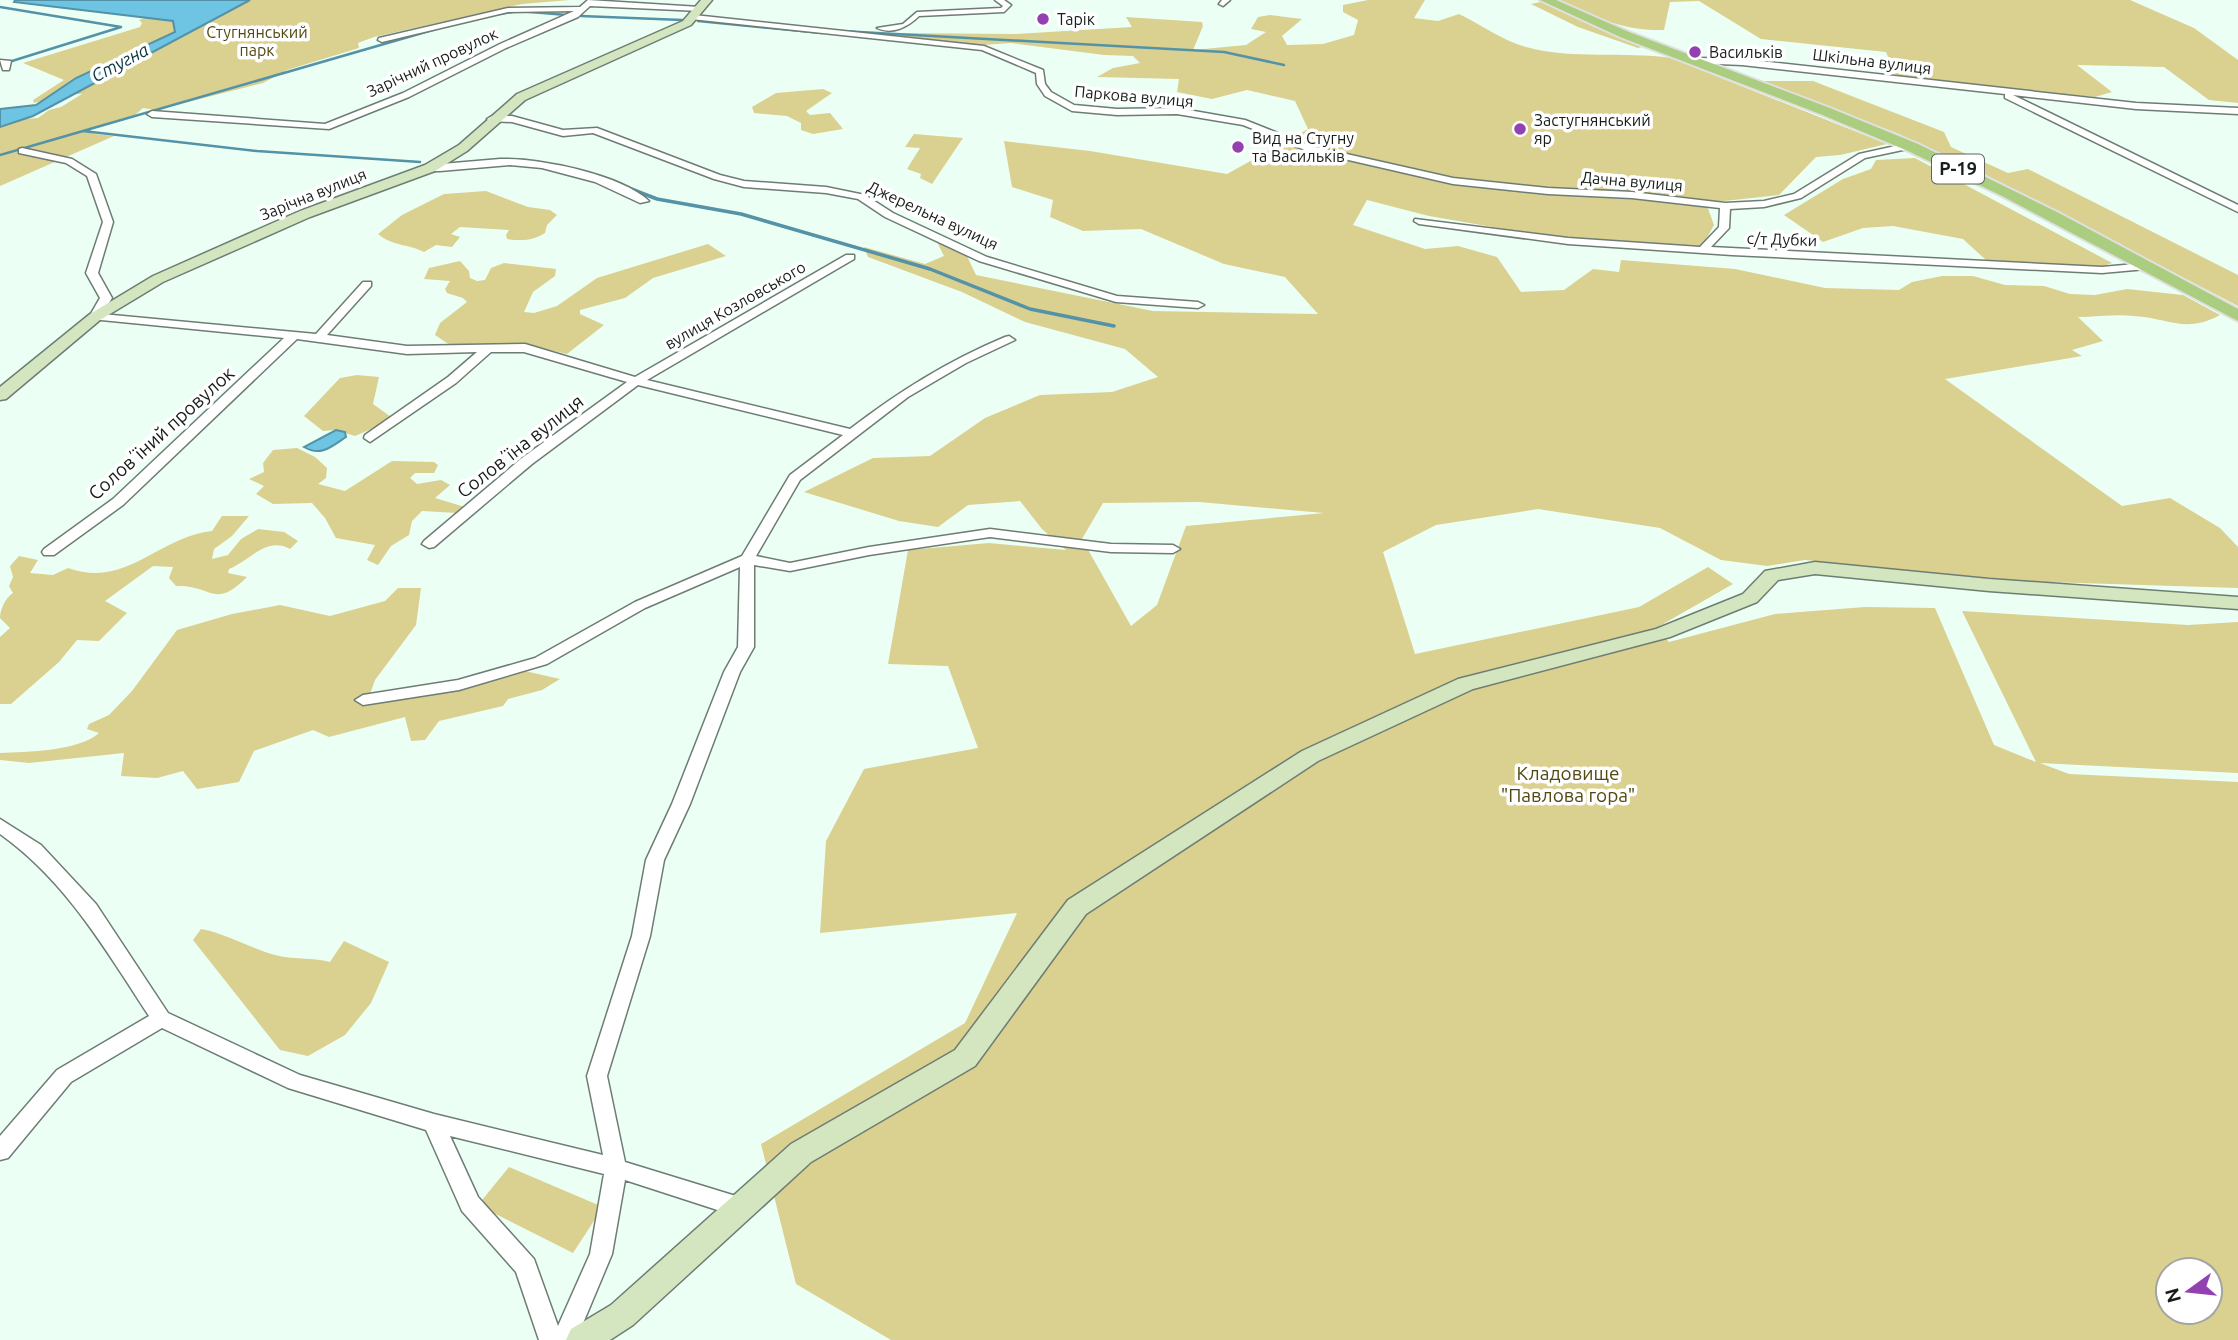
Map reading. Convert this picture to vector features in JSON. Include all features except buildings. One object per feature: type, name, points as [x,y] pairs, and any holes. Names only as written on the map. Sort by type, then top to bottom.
[{"type":"main road","name":"Р-19","points":[[1546,0],[1572,13],[1909,146],[2146,266],[2238,316]]},
{"type":"street","points":[[382,40],[508,10],[588,4],[701,9],[715,22],[810,29],[900,27],[917,14],[1004,10],[1007,5],[999,0]]},
{"type":"street","name":"Зарічний провулок","points":[[152,114],[326,127],[406,95],[588,4]]},
{"type":"street","name":"Зарічна вулиця","points":[[0,396],[95,317],[158,279],[305,214],[430,167],[463,148],[492,119],[521,97],[687,23],[701,9]]},
{"type":"street","name":"Паркова вулиця","points":[[810,29],[984,48],[995,56],[1021,62],[1040,72],[1041,84],[1048,94],[1072,108],[1116,112],[1177,111],[1245,123],[1308,148],[1453,181],[1536,189]]},
{"type":"street","name":"Шкільна вулиця","points":[[1698,61],[1742,62],[2136,106],[2238,111]]},
{"type":"street","name":"Шкільна вулиця","points":[[2000,91],[2238,209]]},
{"type":"street","name":"Джерельна вулиця","points":[[492,119],[512,119],[563,133],[594,130],[717,177],[744,184],[826,190],[861,197],[889,215],[983,259],[1116,299],[1198,305]]},
{"type":"street","name":"Дачна вулиця","points":[[1536,189],[1632,195],[1726,206],[1764,204],[1797,196],[1863,156],[1909,146]]},
{"type":"street","points":[[22,151],[69,161],[92,174],[108,222],[92,273],[106,298],[95,317],[293,336]]},
{"type":"street","points":[[430,167],[513,162],[537,165],[628,190],[643,201]]},
{"type":"street","points":[[1704,249],[1724,228],[1726,206]]},
{"type":"street","name":"с/т Дубки","points":[[1419,220],[1551,240],[2102,270],[2146,266]]},
{"type":"street","name":"вулиця Козловського","points":[[636,382],[850,257]]},
{"type":"street","points":[[318,337],[367,284]]},
{"type":"street","name":"Соловʼїна вулиця","points":[[293,336],[407,350],[525,348],[636,382],[854,434]]},
{"type":"street","name":"Соловʼїний провулок","points":[[49,552],[118,502],[293,336]]},
{"type":"street","points":[[564,1340],[601,1254],[615,1168],[597,1076],[641,936],[655,860],[681,804],[733,670],[746,647],[747,559],[795,478],[904,394],[962,360],[1009,340]]},
{"type":"street","points":[[370,438],[452,380],[487,350]]},
{"type":"street","name":"Соловʼїна вулиця","points":[[429,544],[527,461],[636,382]]},
{"type":"street","points":[[363,700],[459,685],[541,661],[640,606],[747,559],[790,567],[881,549],[990,533],[1111,548],[1173,549]]},
{"type":"street","points":[[582,1340],[622,1315],[801,1153],[965,1058],[1077,907],[1310,756],[1466,684],[1663,633],[1750,598],[1772,575],[1815,568],[2238,603]]},
{"type":"street","points":[[0,825],[35,850],[89,909],[161,1019],[295,1082],[434,1123],[615,1168],[740,1207]]},
{"type":"street","points":[[0,1151],[64,1076],[161,1019]]},
{"type":"street","points":[[434,1123],[470,1204],[526,1266],[551,1340]]},
{"type":"green space","name":"Стугнянський парк","points":[[250,0],[570,0],[522,4],[374,37],[358,43],[359,48],[287,70],[263,83],[156,110],[143,108],[135,115],[87,129],[95,134],[114,136],[0,186],[0,127],[24,119],[38,118],[49,110],[61,107],[82,94],[73,94]]},
{"type":"green space","name":"Кладовище \"Павлова гора\"","points":[[1368,0],[1425,0],[1414,18],[1438,21],[1459,14],[1500,37],[1526,47],[1562,53],[1671,58],[1887,144],[1840,155],[1816,157],[1779,195],[1706,203],[1714,225],[1702,247],[1545,236],[1429,216],[1367,200],[1353,225],[1425,249],[1458,246],[1497,257],[1521,292],[1564,290],[1593,269],[1619,272],[1621,260],[1735,269],[1825,288],[1899,290],[1912,282],[1942,276],[1973,276],[2005,285],[2044,286],[2070,294],[2095,295],[2127,289],[2183,295],[2220,315],[2208,321],[2187,324],[2127,315],[2078,317],[2103,341],[2072,350],[2082,356],[1945,379],[2122,506],[2170,498],[2220,528],[2238,547],[2238,588],[2019,581],[1805,560],[1767,566],[1721,560],[1660,528],[1538,509],[1436,525],[1383,552],[1415,654],[1639,607],[1708,567],[1733,584],[1656,628],[1669,642],[1775,614],[1865,607],[1935,608],[1994,745],[2036,762],[1962,611],[2188,625],[2238,622],[2238,773],[2040,763],[2069,774],[2238,782],[2238,1340],[891,1340],[796,1284],[761,1144],[965,1023],[1017,913],[820,933],[826,841],[864,769],[978,748],[948,666],[888,664],[908,550],[989,543],[1066,550],[1042,529],[1020,501],[968,505],[938,527],[899,521],[804,492],[873,458],[930,456],[985,418],[1040,395],[1112,392],[1158,377],[1125,349],[1025,322],[962,292],[868,257],[864,247],[925,264],[944,256],[937,242],[967,256],[976,275],[1153,311],[1318,314],[1285,277],[1224,264],[1141,229],[1083,231],[1050,217],[1053,200],[1012,187],[1004,141],[1090,151],[1227,174],[1308,129],[1295,101],[1247,90],[1212,99],[1177,92],[1179,79],[1097,77],[1113,68],[1140,63],[1133,56],[1011,43],[983,45],[887,36],[894,33],[1016,34],[1132,27],[1126,17],[1202,22],[1203,26],[1193,50],[1246,45],[1266,32],[1251,29],[1258,17],[1270,15],[1302,19],[1282,36],[1287,45],[1323,44],[1354,35],[1358,20],[1343,12],[1343,5]],"holes":[[[1199,502],[1324,513],[1186,526],[1157,605],[1131,626],[1082,539],[1103,503]]]},
{"type":"green space","points":[[1558,0],[2130,0],[2194,28],[2238,60],[2238,103],[2209,100],[2164,67],[2077,65],[2112,92],[2095,97],[1897,78],[1886,52],[1761,39],[1699,1],[1670,2],[1664,30],[1649,30],[1597,17]]},
{"type":"green space","points":[[1541,2],[1588,24],[1646,46],[1638,48],[1578,27],[1531,4]]},
{"type":"green space","points":[[145,18],[174,21],[175,33],[49,99],[34,103],[33,100],[64,80],[23,63],[140,27],[142,23],[139,20]]},
{"type":"green space","points":[[1759,81],[1813,81],[1944,132],[1951,147],[2008,173],[2028,169],[2238,275],[2238,306],[1986,175],[1899,134]]},
{"type":"green space","points":[[823,89],[832,93],[806,111],[810,115],[830,113],[843,129],[813,134],[801,130],[801,123],[787,116],[754,113],[752,107],[776,93]]},
{"type":"green space","points":[[914,134],[963,138],[932,184],[920,178],[921,174],[907,169],[920,148],[905,147]]},
{"type":"green space","points":[[1915,158],[2112,263],[2101,267],[1987,261],[1963,239],[1893,226],[1863,228],[1823,242],[1784,215],[1843,179],[1871,169],[1876,160]]},
{"type":"green space","points":[[486,191],[528,207],[550,210],[557,215],[547,225],[545,233],[531,239],[507,239],[509,230],[460,227],[451,234],[460,237],[452,247],[436,245],[424,252],[389,241],[378,234],[402,215],[444,194]]},
{"type":"green space","points":[[708,244],[726,256],[653,278],[625,298],[580,310],[580,314],[604,325],[567,354],[527,345],[450,345],[435,335],[440,323],[467,302],[447,293],[445,289],[450,281],[424,279],[429,268],[460,261],[469,271],[470,278],[477,281],[485,280],[491,268],[504,263],[556,269],[555,276],[533,292],[524,312],[534,313],[557,306],[597,278]]},
{"type":"green space","points":[[357,375],[379,377],[373,404],[394,419],[355,436],[336,430],[323,431],[304,416],[340,378]]},
{"type":"green space","points":[[297,448],[315,457],[327,468],[326,478],[318,484],[345,491],[392,461],[434,462],[438,465],[434,473],[415,473],[410,478],[417,484],[441,480],[450,485],[435,498],[465,507],[457,513],[422,511],[412,521],[409,535],[391,546],[378,565],[367,560],[375,545],[336,538],[325,518],[312,503],[273,504],[256,494],[264,486],[249,479],[264,472],[263,463],[273,450]]},
{"type":"green space","points":[[222,516],[249,516],[232,536],[214,549],[212,559],[228,555],[241,539],[258,529],[284,532],[298,541],[290,549],[273,546],[258,551],[229,569],[228,573],[247,577],[236,587],[220,594],[176,586],[169,578],[173,567],[153,566],[105,601],[127,613],[99,641],[77,640],[59,662],[11,704],[0,704],[0,637],[10,628],[0,615],[5,601],[13,593],[9,586],[13,577],[10,566],[19,556],[38,560],[30,573],[53,575],[68,568],[89,573],[108,572],[141,560],[192,535],[212,531]]},
{"type":"green space","points":[[398,588],[421,588],[416,625],[375,680],[369,697],[398,700],[525,671],[560,679],[542,690],[508,699],[503,706],[439,721],[425,740],[411,741],[405,717],[329,737],[313,730],[254,751],[239,782],[197,789],[183,771],[157,778],[121,776],[124,753],[29,763],[0,760],[0,753],[66,747],[79,744],[99,733],[87,729],[89,724],[109,715],[132,691],[177,630],[232,614],[280,605],[330,616],[385,601]]},
{"type":"green space","points":[[201,929],[282,957],[330,962],[344,941],[389,962],[371,1003],[345,1035],[308,1056],[280,1050],[193,940]]},
{"type":"green space","points":[[509,1167],[603,1207],[573,1253],[478,1205]]},
{"type":"water","name":"Стугна","points":[[250,0],[33,116],[0,127],[0,109],[36,105],[76,78],[175,32],[173,21],[14,2]]},
{"type":"water","points":[[336,430],[345,432],[346,437],[331,447],[316,451],[304,447]]},
{"type":"waterway","points":[[0,7],[121,27],[12,61]]},
{"type":"waterway","points":[[500,14],[518,11],[567,15]]},
{"type":"waterway","points":[[581,16],[682,20]]},
{"type":"waterway","points":[[698,21],[822,33]]},
{"type":"waterway","points":[[83,131],[436,29]]},
{"type":"waterway","points":[[841,31],[1224,52],[1284,65]]},
{"type":"waterway","points":[[0,155],[83,131]]},
{"type":"waterway","points":[[83,131],[257,151],[420,162]]},
{"type":"waterway","points":[[621,185],[657,199],[741,214],[930,269],[1030,309],[1114,326]]},
{"type":"place","name":"Тарік","points":[[1043,19]]},
{"type":"place","name":"Васильків","points":[[1695,52]]},
{"type":"place","name":"Застугнянський яр","points":[[1520,129]]},
{"type":"place","name":"Вид на Стугну та Васильків","points":[[1238,147]]}]
